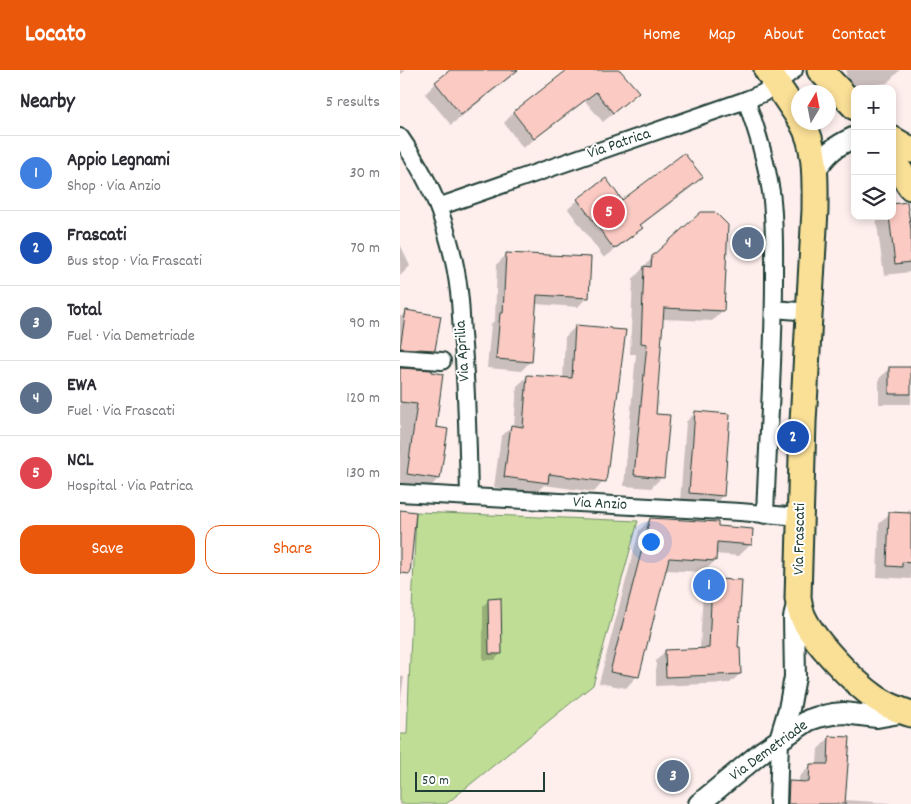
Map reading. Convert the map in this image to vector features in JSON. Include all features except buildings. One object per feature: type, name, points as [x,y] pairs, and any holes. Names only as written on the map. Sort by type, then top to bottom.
[{"type":"main road","points":[[820,70],[851,103]]},
{"type":"main road","points":[[779,74],[791,101]]},
{"type":"main road","name":"Via Frascati","points":[[806,130],[810,137],[812,149],[816,210],[803,422],[798,598],[800,610],[805,621],[821,644],[865,690],[886,704],[908,713]]},
{"type":"main road","points":[[896,141],[911,150]]},
{"type":"main road","points":[[896,166],[911,187]]},
{"type":"street","name":"Via Patrica","points":[[438,207],[746,100],[763,93],[779,74]]},
{"type":"street","points":[[746,100],[758,132],[767,170],[774,226],[774,309],[765,514]]},
{"type":"street","name":"Via Aprilia","points":[[400,137],[428,184],[438,207],[452,254],[459,292],[465,362],[469,497]]},
{"type":"street","points":[[814,172],[829,152],[851,139]]},
{"type":"street","points":[[774,309],[810,312]]},
{"type":"street","points":[[400,358],[442,361]]},
{"type":"street","name":"Via Anzio","points":[[400,493],[730,511],[800,517]]},
{"type":"street","points":[[778,804],[780,739],[791,700],[795,677],[794,618],[798,598]]},
{"type":"street","name":"Via Demetriade","points":[[699,804],[763,751],[809,720],[825,715],[844,713],[878,717],[908,713]]},
{"type":"green space","points":[[416,512],[638,521],[593,685],[446,804],[400,804],[400,734],[407,734]]},
{"type":"place","name":"NCL","points":[[609,212]]},
{"type":"place","name":"EWA","points":[[748,243]]},
{"type":"place","name":"Frascati","points":[[793,437]]},
{"type":"place","name":"Appio Legnami","points":[[709,585]]},
{"type":"place","name":"Total","points":[[673,776]]}]
